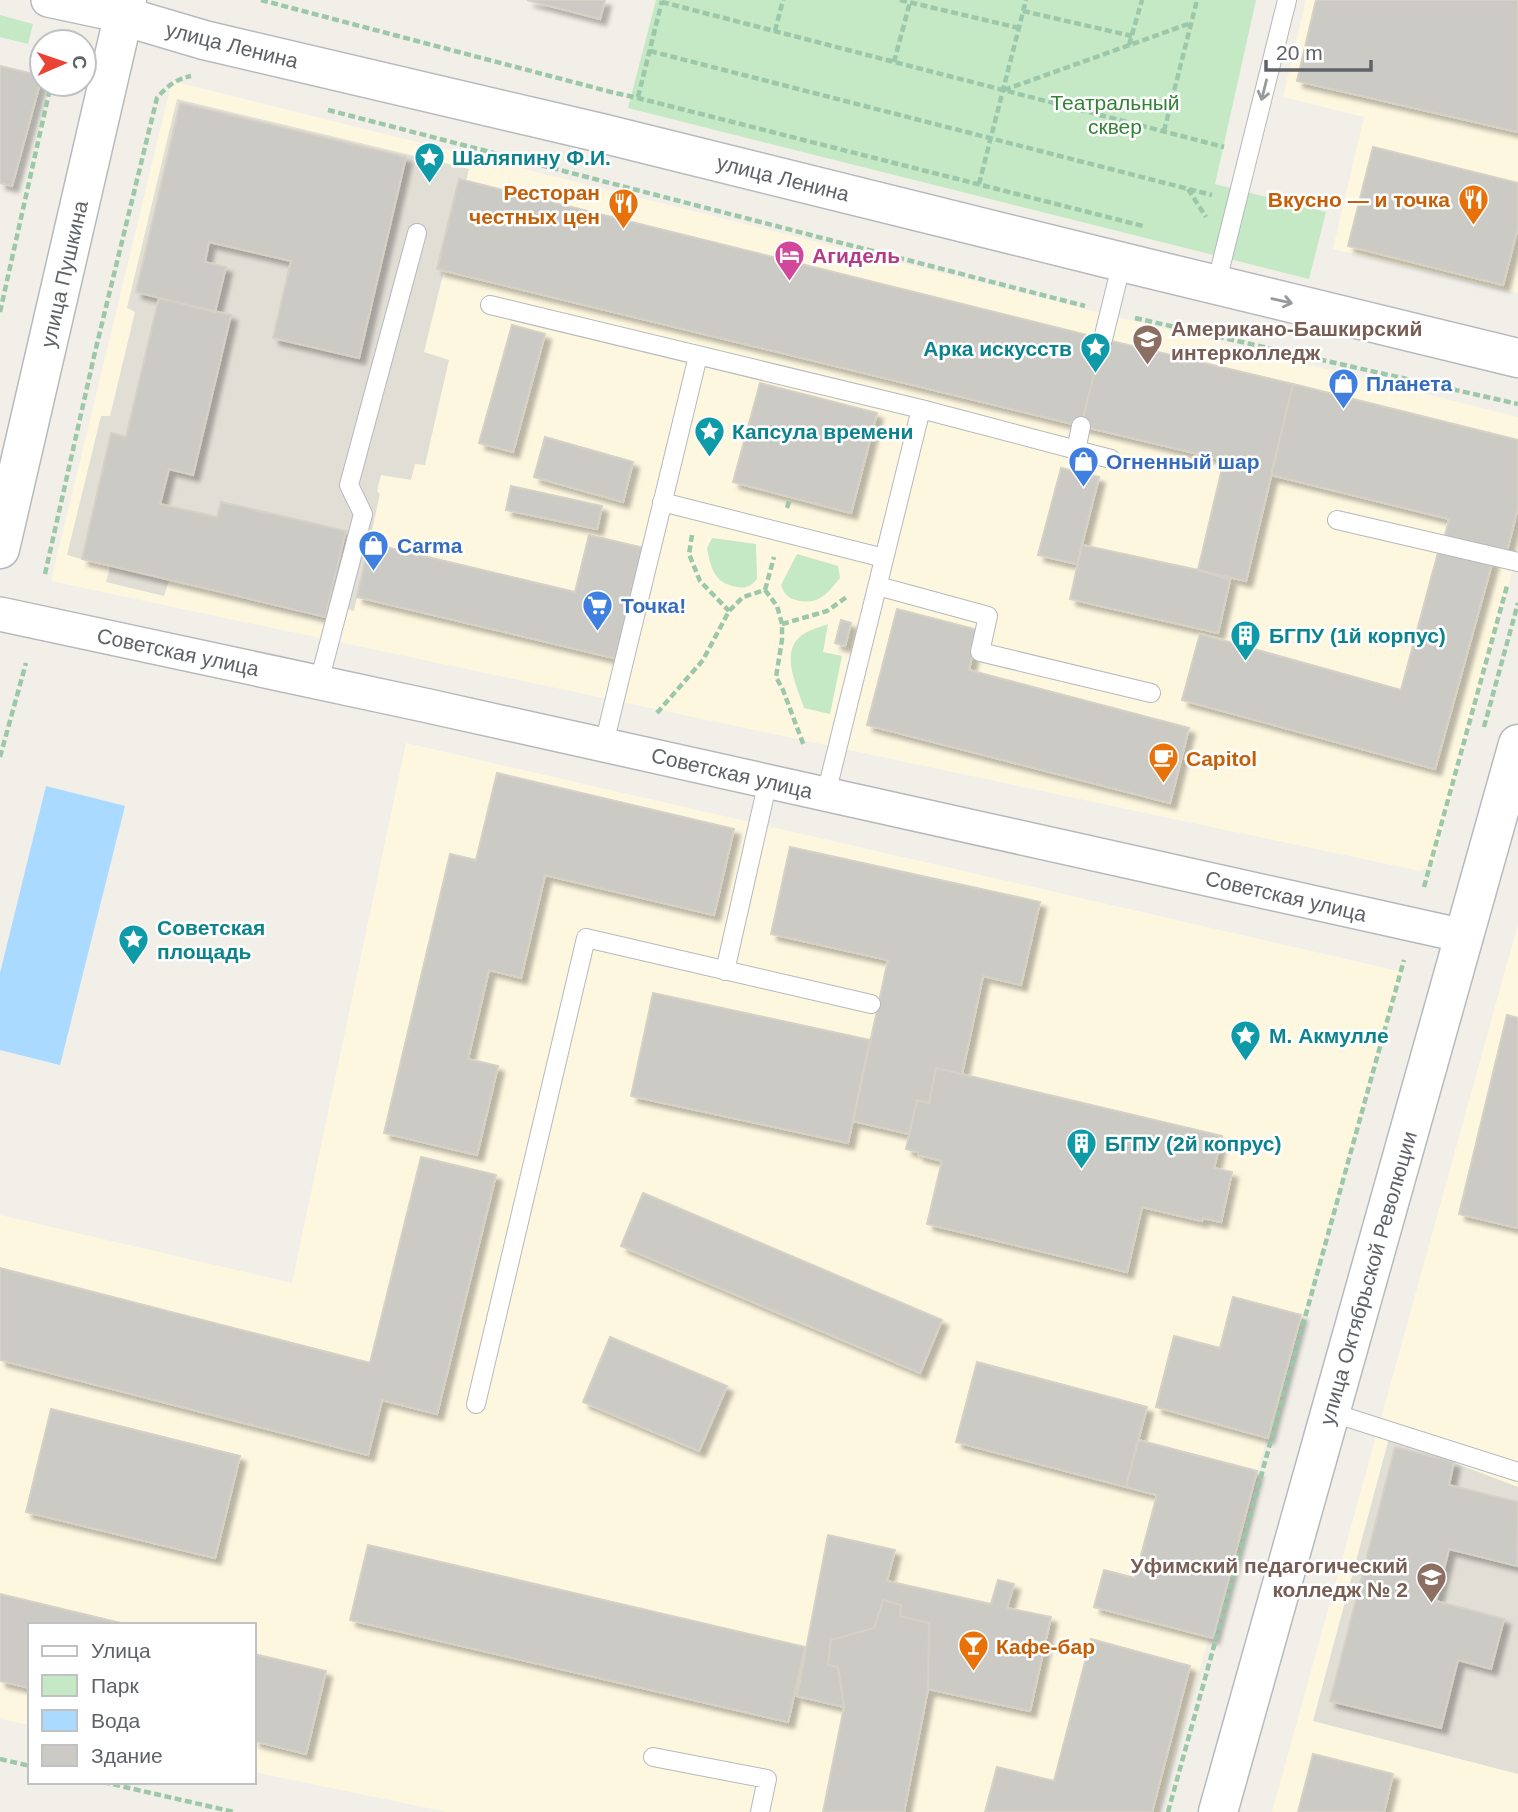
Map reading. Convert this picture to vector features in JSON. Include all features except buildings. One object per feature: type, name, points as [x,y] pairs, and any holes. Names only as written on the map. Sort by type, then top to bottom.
[{"type":"main road","name":"улица Ленина","points":[[125,8],[204,40],[601,133],[1518,358]]},
{"type":"main road","name":"улица Пушкина","points":[[0,549],[125,8]]},
{"type":"main road","name":"улица Октябрьской Революции","points":[[1218,1812],[1518,744]]},
{"type":"street","name":"улица Ленина","points":[[48,0],[125,8]]},
{"type":"street","name":"Советская улица","points":[[0,614],[604,744],[1464,936]]},
{"type":"lane","points":[[1216,285],[1287,0]]},
{"type":"lane","points":[[319,682],[363,514],[349,485],[417,233]]},
{"type":"lane","points":[[1103,339],[1122,262]]},
{"type":"lane","points":[[490,305],[921,409],[1111,459]]},
{"type":"lane","points":[[604,744],[698,356]]},
{"type":"lane","points":[[825,794],[921,409]]},
{"type":"lane","points":[[1076,450],[1081,426]]},
{"type":"lane","points":[[662,502],[884,558]]},
{"type":"lane","points":[[1337,520],[1516,561]]},
{"type":"lane","points":[[877,586],[988,616],[980,652],[1151,693]]},
{"type":"lane","points":[[725,971],[768,781]]},
{"type":"lane","points":[[476,1404],[586,939],[871,1004]]},
{"type":"lane","points":[[1330,1412],[1518,1472]]},
{"type":"lane","points":[[653,1757],[767,1779],[760,1812]]},
{"type":"path","points":[[261,0],[1149,228]]},
{"type":"path","points":[[775,31],[783,0]]},
{"type":"path","points":[[900,0],[1019,28]]},
{"type":"path","points":[[979,184],[1026,0]]},
{"type":"path","points":[[1129,46],[1142,0]]},
{"type":"path","points":[[1164,131],[1197,0]]},
{"type":"path","points":[[638,97],[662,1],[1248,153]]},
{"type":"path","points":[[894,62],[910,1]]},
{"type":"path","points":[[1023,11],[1132,36]]},
{"type":"path","points":[[1003,90],[1191,23]]},
{"type":"path","points":[[650,51],[1237,201]]},
{"type":"path","points":[[44,574],[157,97],[167,86],[183,77],[195,76]]},
{"type":"path","points":[[0,312],[48,98]]},
{"type":"path","points":[[316,107],[1110,312],[1518,404]]},
{"type":"path","points":[[692,532],[689,554],[700,581],[729,611]]},
{"type":"path","points":[[1424,887],[1516,561]]},
{"type":"path","points":[[657,713],[703,660],[729,611],[743,597],[765,590],[777,606],[782,624],[776,677],[804,746]]},
{"type":"path","points":[[782,624],[827,611],[852,593]]},
{"type":"path","points":[[0,757],[26,663]]},
{"type":"path","points":[[1168,1812],[1404,960]]},
{"type":"path","points":[[0,1759],[28,1766]]},
{"type":"path","points":[[112,1784],[234,1812]]},
{"type":"shaded area","points":[[1306,0],[1518,0],[1518,293],[1333,249],[1364,117],[1283,97]]},
{"type":"shaded area","points":[[172,81],[1518,417],[1518,549],[1434,863],[1420,871],[51,581]]},
{"type":"shaded area","points":[[177,99],[469,169],[424,352],[449,360],[425,465],[415,464],[411,480],[381,475],[377,491],[380,494],[354,611],[329,603],[325,619],[169,581],[164,596],[106,582],[110,567],[67,555],[101,416],[110,416],[135,312],[127,308]]},
{"type":"shaded area","points":[[406,743],[1403,972],[1158,1812],[447,1812],[256,1772],[256,1623],[28,1623],[28,1725],[0,1719],[0,1215],[292,1283]]},
{"type":"shaded area","points":[[1518,924],[1518,1812],[1272,1812]]},
{"type":"shaded area","name":"Уфимский педагогический колледж № 2","points":[[1389,1438],[1518,1487],[1518,1774],[1313,1721]]},
{"type":"green space","name":"Театральный сквер","points":[[656,0],[1256,0],[1215,184],[1326,212],[1309,279],[628,108]]},
{"type":"green space","points":[[0,15],[33,24],[32,28],[28,28],[28,44],[0,37]]},
{"type":"green space","points":[[712,538],[756,544],[757,579],[753,583],[740,588],[718,578],[712,569],[707,548]]},
{"type":"green space","points":[[797,554],[838,566],[840,578],[826,594],[816,600],[793,599],[786,595],[782,588],[781,585]]},
{"type":"green space","points":[[828,624],[823,652],[842,656],[830,714],[804,708],[794,680],[791,660],[795,642],[802,635]]},
{"type":"water","points":[[46,786],[125,806],[60,1065],[0,1050],[0,973]]},
{"type":"place","name":"Шаляпину Ф.И.","points":[[429,184]]},
{"type":"place","name":"Вкусно — и точка","points":[[1473,226]]},
{"type":"place","name":"Ресторан честных цен","points":[[623,231]]},
{"type":"place","name":"Агидель","points":[[789,282]]},
{"type":"place","name":"Американо-Башкирский интерколледж","points":[[1148,367]]},
{"type":"place","name":"Арка искусств","points":[[1095,375]]},
{"type":"place","name":"Планета","points":[[1343,410]]},
{"type":"place","name":"Капсула времени","points":[[709,458]]},
{"type":"place","name":"Огненный шар","points":[[1083,488]]},
{"type":"place","name":"Carma","points":[[374,572]]},
{"type":"place","name":"Точка!","points":[[598,632]]},
{"type":"place","name":"БГПУ (1й корпус)","points":[[1246,662]]},
{"type":"place","name":"Capitol","points":[[1163,785]]},
{"type":"place","name":"Советская площадь","points":[[134,966]]},
{"type":"place","name":"М. Акмулле","points":[[1246,1062]]},
{"type":"place","name":"БГПУ (2й копрус)","points":[[1082,1170]]},
{"type":"place","name":"Уфимский педагогический колледж № 2","points":[[1431,1604]]},
{"type":"place","name":"Кафе-бар","points":[[973,1673]]}]
